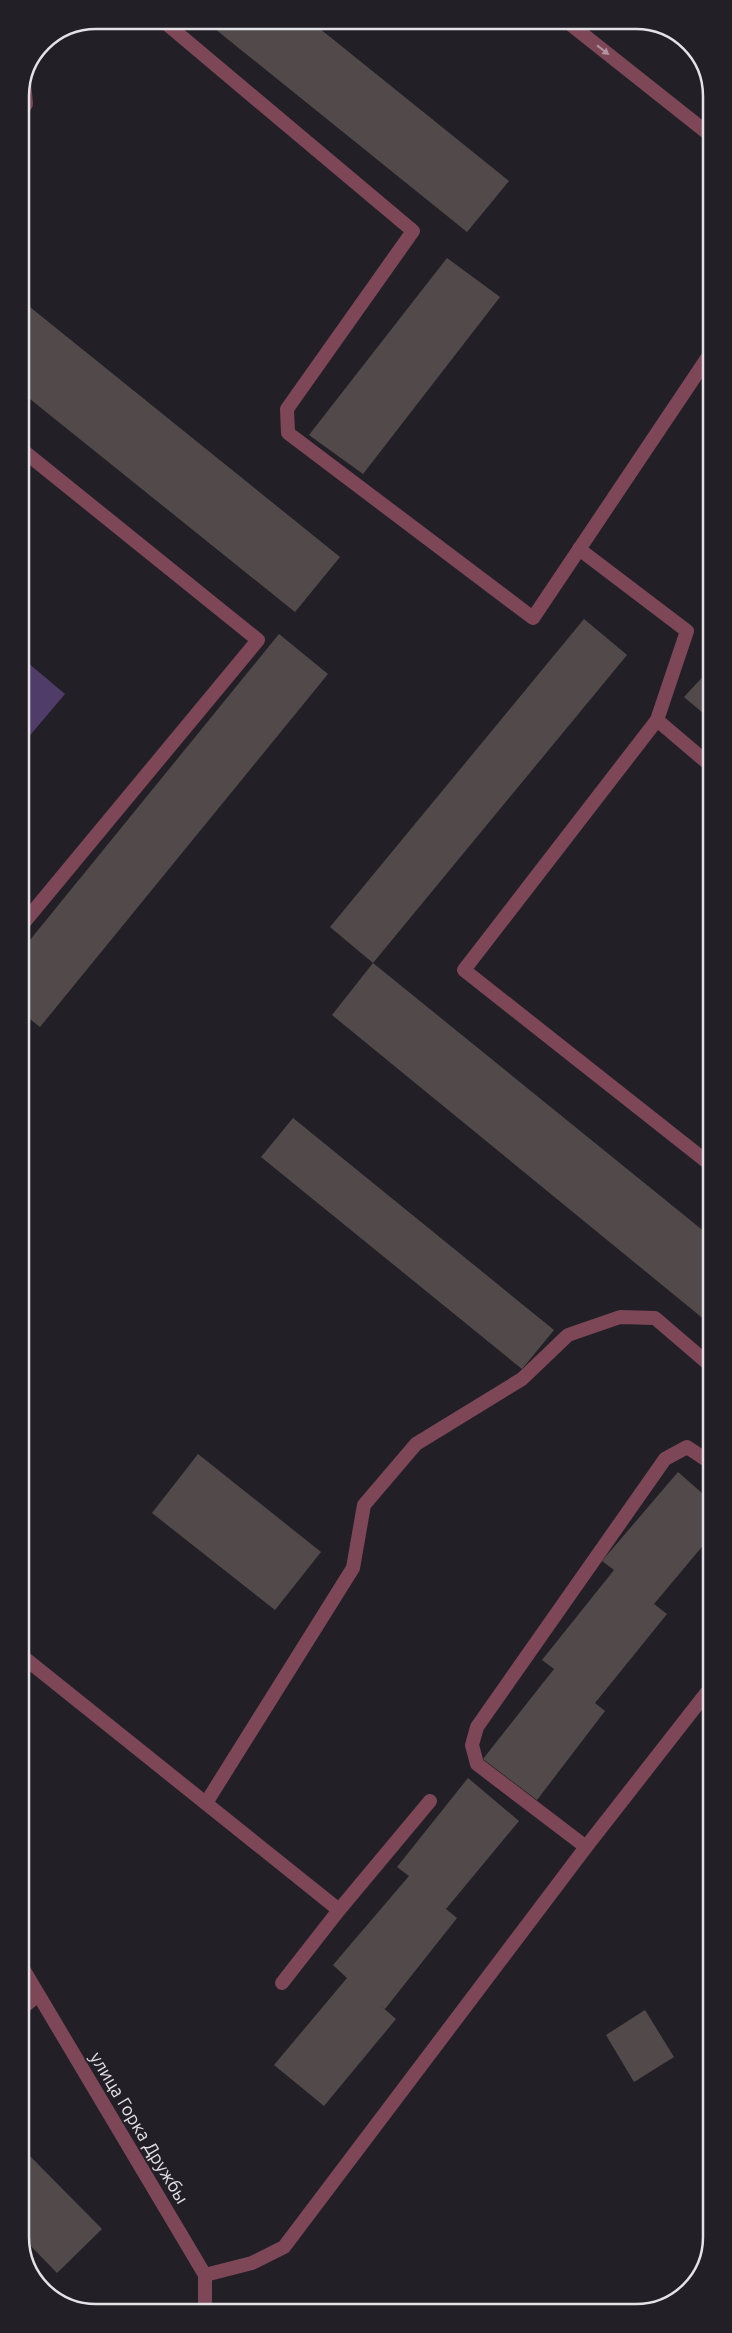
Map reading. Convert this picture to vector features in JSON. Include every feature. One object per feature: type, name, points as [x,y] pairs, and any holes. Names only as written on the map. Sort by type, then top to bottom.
[{"type":"street","points":[[173,29],[413,231],[287,409],[288,433],[533,618],[703,364]]},
{"type":"street","points":[[576,29],[703,129]]},
{"type":"street","points":[[29,456],[258,640],[29,916]]},
{"type":"street","points":[[579,549],[688,631],[657,720],[464,970],[703,1159]]},
{"type":"street","points":[[657,720],[703,759]]},
{"type":"street","points":[[206,1803],[353,1568],[364,1505],[416,1444],[522,1378],[568,1335],[620,1317],[655,1318],[703,1359]]},
{"type":"street","points":[[586,1847],[477,1764],[472,1745],[478,1727],[664,1459],[687,1447],[703,1458]]},
{"type":"street","points":[[29,1662],[339,1910]]},
{"type":"street","points":[[205,2304],[205,2275],[252,2263],[284,2247],[586,1847],[703,1697]]},
{"type":"street","points":[[282,1983],[339,1910],[430,1801]]},
{"type":"street","name":"улица Горка Дружбы","points":[[29,1980],[205,2275]]},
{"type":"street","points":[[29,2002],[38,1995]]},
{"type":"shaded area","points":[[29,664],[65,694],[29,737]]},
{"type":"building","points":[[215,29],[320,29],[509,181],[467,232]]},
{"type":"building","points":[[447,258],[500,297],[363,474],[309,435]]},
{"type":"building","points":[[29,306],[340,557],[295,612],[29,398]]},
{"type":"building","points":[[584,619],[627,655],[373,963],[330,927]]},
{"type":"building","points":[[279,634],[328,674],[40,1027],[29,1018],[29,941]]},
{"type":"building","points":[[703,677],[703,713],[684,697]]},
{"type":"building","points":[[373,963],[703,1231],[703,1318],[332,1015]]},
{"type":"building","points":[[293,1118],[554,1330],[522,1369],[261,1157]]},
{"type":"building","points":[[198,1454],[321,1552],[275,1610],[152,1513]]},
{"type":"building","points":[[678,1472],[703,1494],[703,1546],[654,1604],[667,1614],[595,1703],[605,1711],[537,1800],[483,1759],[554,1669],[542,1660],[614,1570],[602,1561]]},
{"type":"building","points":[[468,1778],[519,1821],[446,1909],[457,1918],[385,2009],[380,2005],[396,2019],[324,2106],[274,2065],[347,1978],[333,1965],[409,1876],[397,1867]]},
{"type":"building","points":[[645,2010],[674,2057],[634,2082],[606,2035]]},
{"type":"building","points":[[29,2155],[102,2229],[57,2273],[29,2244]]}]
